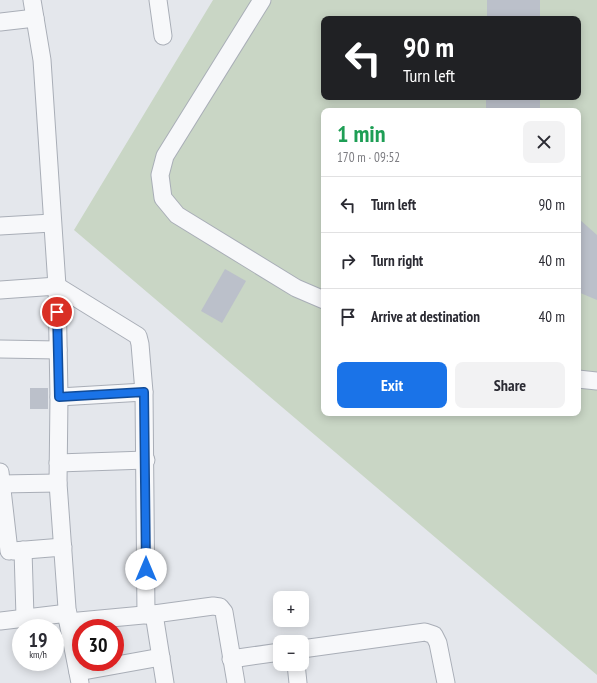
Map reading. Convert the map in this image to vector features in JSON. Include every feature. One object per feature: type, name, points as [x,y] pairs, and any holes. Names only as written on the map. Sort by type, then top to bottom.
[{"type":"street","points":[[32,0],[42,60],[57,286],[59,397],[58,483],[62,547],[68,618],[79,678],[161,657]]},
{"type":"street","points":[[158,0],[163,36]]},
{"type":"street","points":[[262,0],[165,156],[160,175],[163,198],[177,215],[296,288],[321,299]]},
{"type":"street","points":[[0,22],[35,18]]},
{"type":"street","points":[[0,226],[52,223]]},
{"type":"street","points":[[0,290],[57,286],[138,336],[144,392],[150,615],[161,657],[165,683]]},
{"type":"street","points":[[0,349],[58,350]]},
{"type":"street","points":[[581,379],[597,382]]},
{"type":"street","points":[[59,397],[144,392]]},
{"type":"street","points":[[58,463],[146,460]]},
{"type":"street","points":[[25,618],[10,551],[0,480],[58,483]]},
{"type":"street","points":[[10,551],[62,547]]},
{"type":"street","points":[[0,622],[25,618],[150,615],[213,606],[220,607],[224,612],[236,683]]},
{"type":"street","points":[[309,648],[425,632],[434,635],[438,643],[446,683]]},
{"type":"street","points":[[231,659],[273,653]]},
{"type":"street","points":[[297,671],[298,683]]},
{"type":"green space","points":[[213,0],[597,0],[597,675],[74,230]]},
{"type":"building","points":[[487,0],[540,0],[540,16],[487,16]]},
{"type":"building","points":[[486,100],[540,100],[540,108],[486,108]]},
{"type":"building","points":[[581,221],[597,235],[597,300],[581,293]]},
{"type":"building","points":[[225,269],[246,281],[222,323],[201,311]]},
{"type":"building","points":[[30,388],[48,388],[48,409],[30,409]]},
{"type":"route","points":[[57,312],[59,397],[144,392],[146,460],[146,569]]}]
